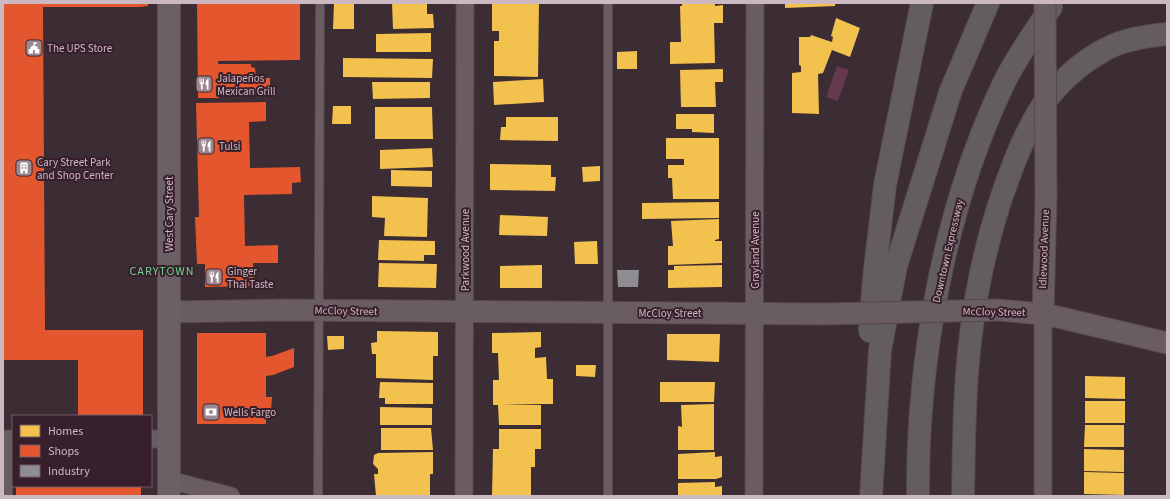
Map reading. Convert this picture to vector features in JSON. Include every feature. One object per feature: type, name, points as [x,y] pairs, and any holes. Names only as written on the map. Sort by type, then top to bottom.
[{"type":"highway","points":[[867,496],[859,462],[874,278],[885,185],[922,3]]},
{"type":"highway","points":[[871,496],[880,350],[896,266],[951,90],[988,3]]},
{"type":"highway","name":"Downtown Expressway","points":[[918,496],[918,463],[925,380],[939,285],[951,228],[972,160],[1002,86],[1053,3]]},
{"type":"highway","points":[[963,496],[965,412],[970,342],[980,280],[992,227],[1027,131],[1050,95],[1080,66],[1106,48],[1142,37],[1167,34]]},
{"type":"main road","name":"West Cary Street","points":[[169,3],[169,312],[160,439],[169,488]]},
{"type":"street","name":"Parkwood Avenue","points":[[464,496],[465,3]]},
{"type":"street","name":"Grayland Avenue","points":[[754,496],[755,3]]},
{"type":"street","name":"Idlewood Avenue","points":[[1043,496],[1043,314],[1046,199],[1045,3]]},
{"type":"street","name":"McCloy Street","points":[[169,312],[320,311],[824,314],[998,310],[1043,314],[1167,343]]},
{"type":"street","points":[[169,488],[231,496]]},
{"type":"lane","points":[[318,496],[320,311],[320,3]]},
{"type":"lane","points":[[608,3],[608,496]]},
{"type":"lane","points":[[8,439],[8,496]]},
{"type":"shaded area","points":[[837,66],[849,70],[838,101],[826,97]]},
{"type":"building: Homes","points":[[334,3],[354,3],[354,29],[333,29]]},
{"type":"building: Homes","points":[[392,3],[427,3],[427,14],[433,14],[434,28],[393,29]]},
{"type":"building: Homes","points":[[492,3],[539,3],[538,77],[494,76],[494,41],[499,41],[499,31],[492,31]]},
{"type":"building: Homes","points":[[682,3],[715,3],[715,6],[723,5],[723,23],[714,23],[715,63],[670,64],[670,42],[681,42],[680,6],[682,6]]},
{"type":"building: Homes","points":[[785,3],[835,3],[835,6],[785,8]]},
{"type":"building: Homes","points":[[836,18],[860,28],[850,57],[832,50],[823,73],[818,74],[819,114],[792,113],[792,73],[801,72],[801,66],[799,65],[799,37],[810,37],[811,35],[832,42],[833,37],[831,36]]},
{"type":"building: Homes","points":[[431,33],[431,52],[376,52],[376,34]]},
{"type":"building: Homes","points":[[637,51],[637,69],[617,69],[617,52]]},
{"type":"building: Homes","points":[[343,58],[433,59],[432,78],[343,77]]},
{"type":"building: Homes","points":[[723,69],[723,82],[715,82],[716,107],[681,107],[680,70]]},
{"type":"building: Homes","points":[[543,79],[544,102],[494,105],[493,82]]},
{"type":"building: Homes","points":[[372,82],[430,82],[430,98],[373,99]]},
{"type":"building: Homes","points":[[333,106],[351,106],[351,124],[332,124]]},
{"type":"building: Homes","points":[[375,107],[432,107],[433,139],[375,139]]},
{"type":"building: Homes","points":[[676,114],[714,114],[714,133],[692,132],[692,129],[676,129]]},
{"type":"building: Homes","points":[[506,117],[558,117],[558,141],[500,140],[501,127],[506,127]]},
{"type":"building: Homes","points":[[666,138],[719,138],[719,199],[673,199],[672,178],[668,178],[668,165],[684,165],[684,159],[666,159]]},
{"type":"building: Homes","points":[[432,148],[433,167],[380,169],[380,150]]},
{"type":"building: Homes","points":[[490,164],[551,165],[551,177],[556,177],[555,191],[490,190]]},
{"type":"building: Homes","points":[[600,166],[600,181],[583,182],[582,167]]},
{"type":"building: Homes","points":[[391,170],[432,171],[432,187],[391,186]]},
{"type":"building: Homes","points":[[372,196],[428,198],[427,237],[384,236],[385,218],[372,217]]},
{"type":"building: Homes","points":[[719,202],[719,218],[642,219],[642,203]]},
{"type":"building: Homes","points":[[500,215],[548,217],[547,236],[499,235]]},
{"type":"building: Homes","points":[[719,219],[719,239],[715,241],[722,241],[722,263],[668,265],[668,246],[673,246],[671,221]]},
{"type":"building: Homes","points":[[379,240],[435,241],[435,255],[424,255],[424,261],[378,260]]},
{"type":"building: Homes","points":[[597,241],[598,264],[575,264],[574,242]]},
{"type":"building: Homes","points":[[379,263],[437,264],[436,288],[378,287]]},
{"type":"building: Homes","points":[[542,265],[542,288],[500,288],[500,266]]},
{"type":"building: Homes","points":[[722,265],[722,287],[668,288],[668,270],[674,270],[674,266]]},
{"type":"building: Homes","points":[[377,331],[438,332],[438,356],[433,356],[433,380],[376,378],[376,354],[372,354],[371,343],[377,342]]},
{"type":"building: Homes","points":[[541,332],[541,347],[535,348],[535,358],[546,357],[547,379],[553,379],[553,404],[502,404],[541,405],[541,425],[499,425],[498,405],[493,405],[493,380],[499,380],[498,353],[492,353],[492,333]]},
{"type":"building: Homes","points":[[667,334],[720,334],[719,362],[667,360]]},
{"type":"building: Homes","points":[[327,336],[344,336],[344,349],[328,350]]},
{"type":"building: Homes","points":[[576,365],[596,365],[595,377],[576,376]]},
{"type":"building: Homes","points":[[1085,376],[1125,377],[1125,399],[1085,398]]},
{"type":"building: Homes","points":[[380,382],[433,383],[433,404],[385,404],[385,398],[379,398]]},
{"type":"building: Homes","points":[[660,382],[715,382],[714,402],[660,402]]},
{"type":"building: Homes","points":[[1085,401],[1125,401],[1125,423],[1085,423]]},
{"type":"building: Homes","points":[[714,404],[714,450],[678,450],[678,426],[682,427],[681,405]]},
{"type":"building: Homes","points":[[380,407],[432,408],[432,425],[380,425]]},
{"type":"building: Homes","points":[[1085,425],[1124,425],[1124,447],[1084,447]]},
{"type":"building: Homes","points":[[381,428],[431,428],[433,450],[381,450]]},
{"type":"building: Homes","points":[[499,429],[541,429],[541,449],[535,449],[535,467],[531,467],[531,496],[492,496],[493,449],[499,449]]},
{"type":"building: Homes","points":[[1084,449],[1124,450],[1124,472],[1084,471]]},
{"type":"building: Homes","points":[[433,452],[433,474],[430,474],[430,496],[376,496],[374,474],[378,474],[378,469],[373,464],[374,455],[378,453]]},
{"type":"building: Homes","points":[[715,452],[715,457],[722,456],[722,477],[716,479],[678,479],[678,454]]},
{"type":"building: Homes","points":[[1084,472],[1124,473],[1124,495],[1084,494]]},
{"type":"building: Homes","points":[[715,482],[715,487],[722,486],[722,496],[678,496],[678,483]]},
{"type":"building: Shops","name":"Cary Street Park and Shop Center","points":[[3,3],[148,3],[148,6],[140,7],[43,7],[45,330],[143,330],[143,415],[78,415],[78,360],[3,360]]},
{"type":"building: Shops","points":[[197,3],[300,3],[300,60],[218,61],[218,64],[251,64],[251,67],[255,68],[256,78],[270,78],[270,94],[219,94],[219,98],[198,98]]},
{"type":"building: Shops","points":[[266,102],[266,121],[249,122],[250,168],[300,167],[301,182],[292,183],[292,194],[244,195],[245,246],[278,245],[278,263],[253,263],[254,286],[205,287],[205,264],[197,264],[195,217],[199,217],[196,103]]},
{"type":"building: Shops","points":[[197,333],[266,333],[266,357],[294,348],[294,367],[266,376],[266,397],[272,397],[271,412],[266,412],[266,424],[197,424]]},
{"type":"building: Shops","points":[[16,487],[141,487],[141,496],[16,496]]},
{"type":"building: Industry","points":[[617,270],[639,270],[638,287],[618,287]]},
{"type":"place","name":"The UPS Store","points":[[34,48]]},
{"type":"place","name":"Jalapeños Mexican Grill","points":[[204,84]]},
{"type":"place","name":"Tulsi","points":[[206,146]]},
{"type":"place","name":"Cary Street Park and Shop Center","points":[[24,168]]},
{"type":"place","name":"Ginger Thai Taste","points":[[214,277]]},
{"type":"place","name":"Wells Fargo","points":[[211,412]]},
{"type":"district","name":"CARYTOWN","points":[[162,271]]}]
